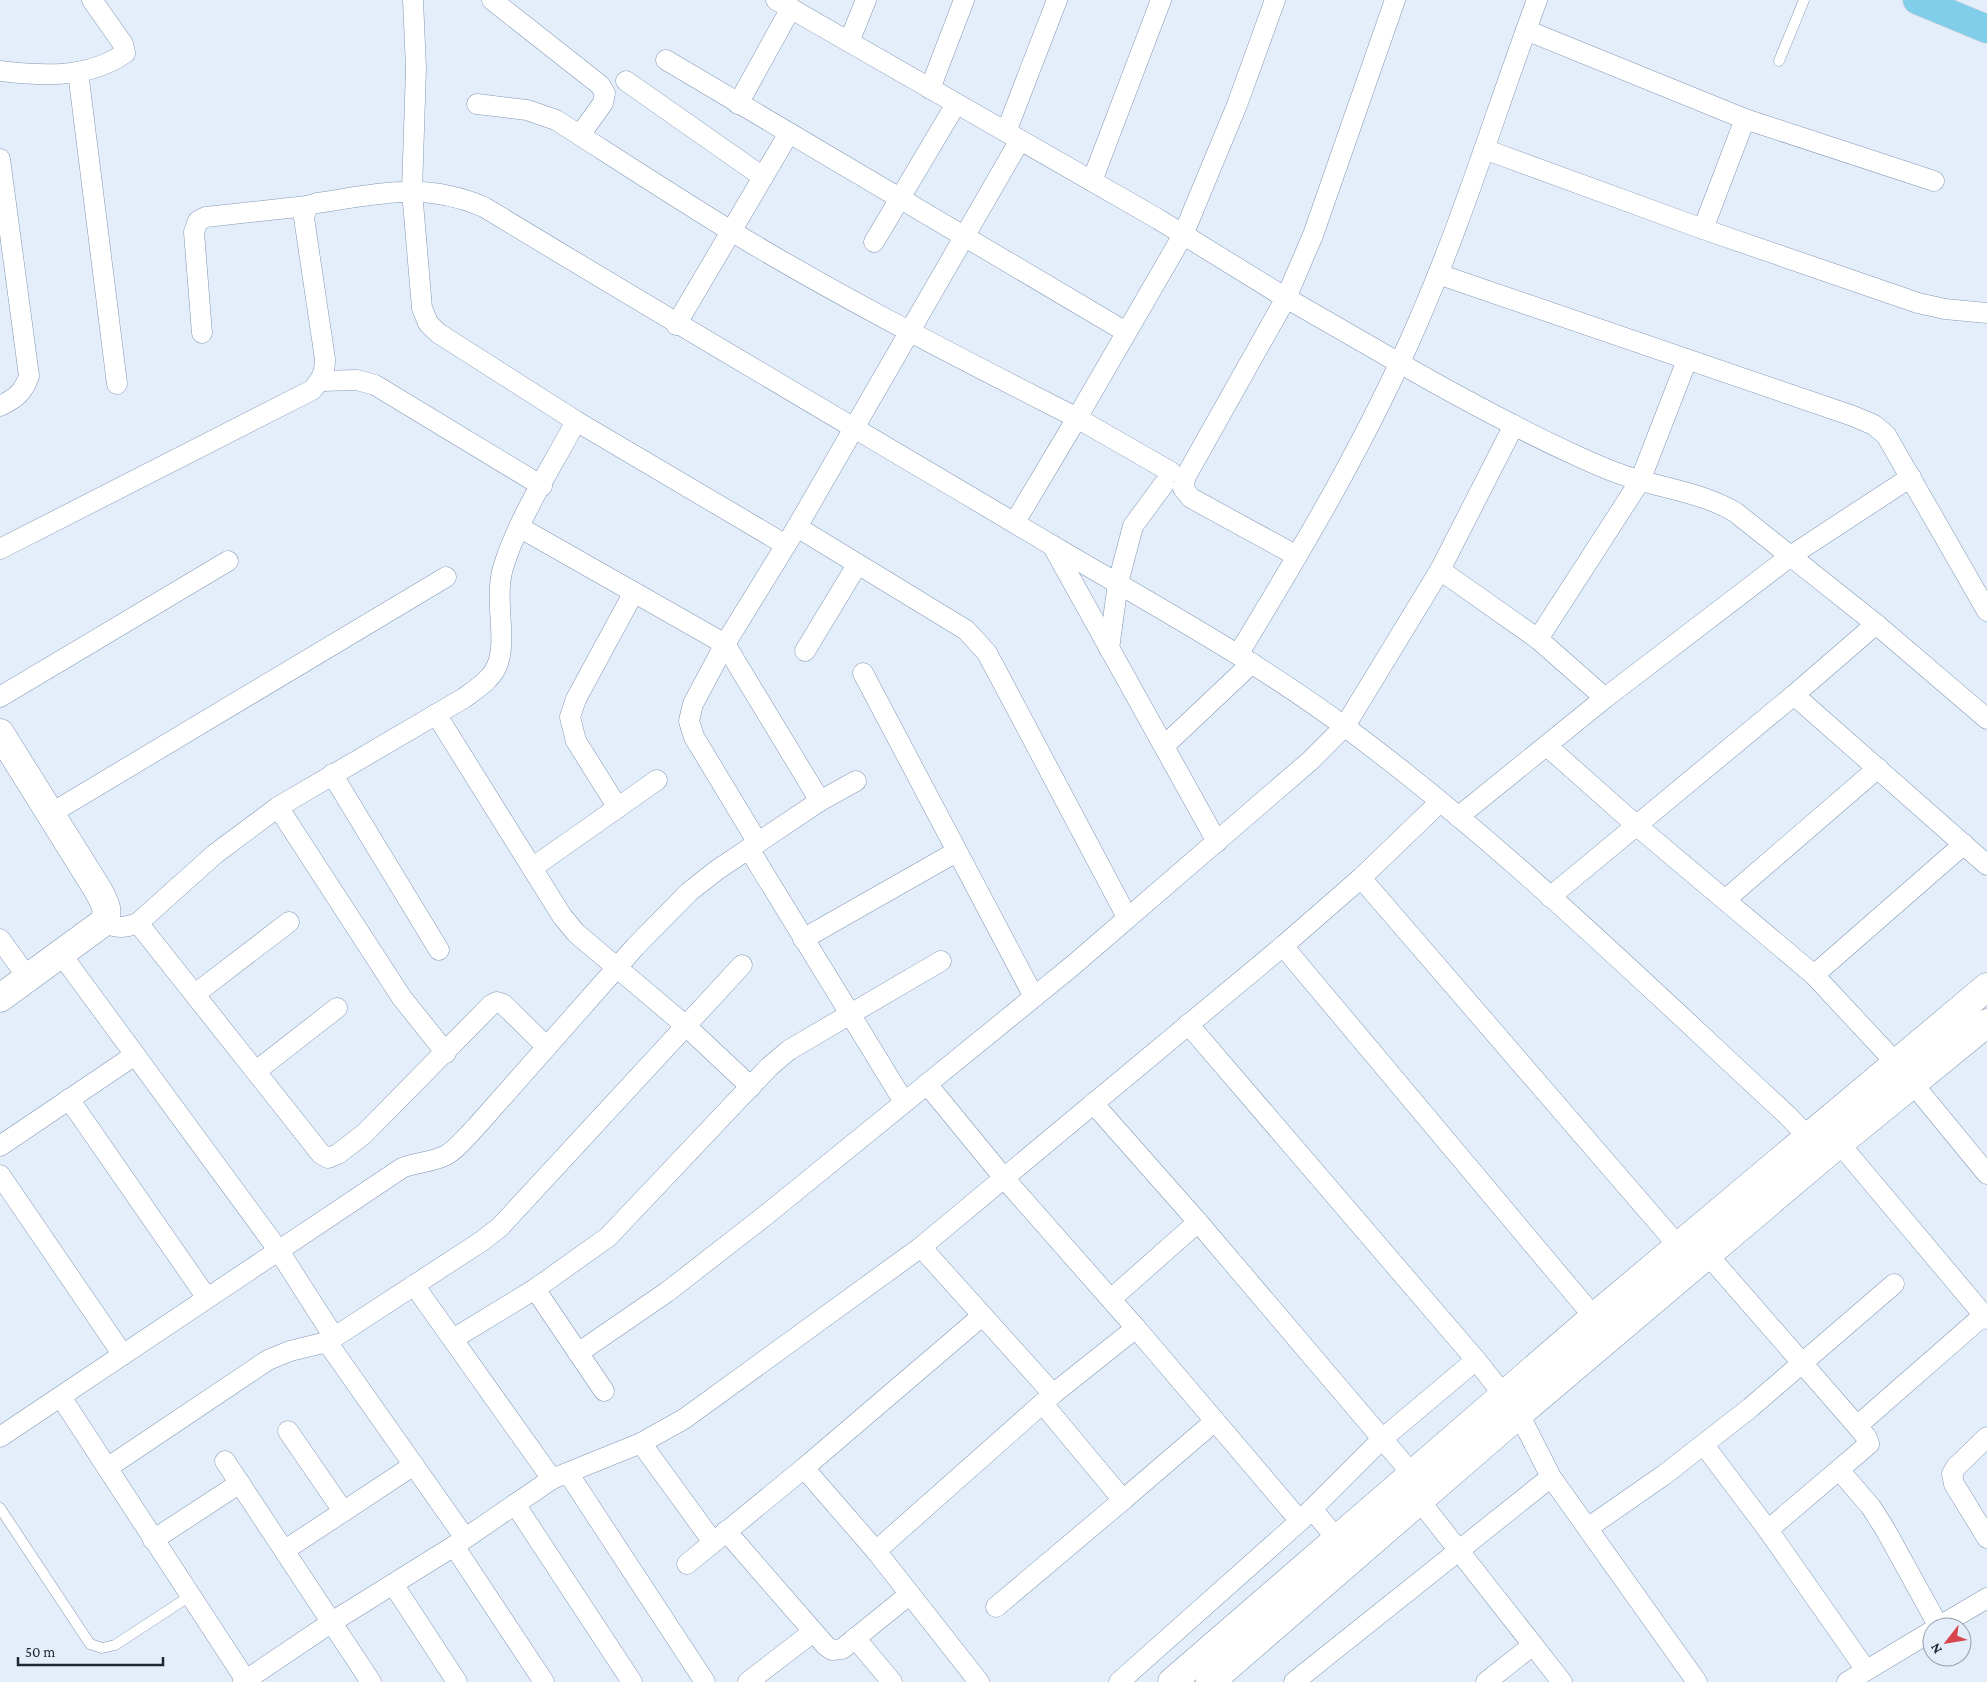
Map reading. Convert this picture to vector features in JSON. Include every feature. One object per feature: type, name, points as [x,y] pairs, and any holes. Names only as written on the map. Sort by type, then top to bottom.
[{"type":"main road","points":[[1917,0],[1987,28]]},
{"type":"street","points":[[0,71],[58,75],[78,72],[117,59],[124,53],[123,44],[92,0]]},
{"type":"street","points":[[413,0],[416,68],[412,191],[422,308],[428,323],[438,334],[576,421],[786,545]]},
{"type":"street","points":[[492,0],[600,85],[605,93],[603,103],[580,135]]},
{"type":"street","points":[[849,42],[866,0]]},
{"type":"street","points":[[930,89],[964,0]]},
{"type":"street","points":[[904,1102],[803,939],[694,737],[689,721],[693,704],[725,644],[797,527],[965,237],[1013,136],[1057,0]]},
{"type":"street","points":[[1092,181],[1161,0]]},
{"type":"street","points":[[1015,522],[1183,235],[1237,105],[1275,0]]},
{"type":"street","points":[[1298,556],[1192,498],[1183,488],[1186,476],[1286,298],[1313,235],[1394,0]]},
{"type":"street","points":[[1164,746],[1246,658],[1298,556],[1366,432],[1400,363],[1438,274],[1537,0]]},
{"type":"street","points":[[738,104],[783,4],[1092,181],[1286,298],[1514,425],[1577,456],[1640,481],[1694,494],[1720,503],[1792,555],[1987,719]]},
{"type":"street","points":[[1526,30],[1745,119],[1934,181]]},
{"type":"street","points":[[666,60],[1126,332]]},
{"type":"street","points":[[78,72],[118,384]]},
{"type":"street","points":[[626,81],[763,177]]},
{"type":"street","points":[[477,104],[541,113],[580,135],[732,231],[911,332],[1077,418],[1167,478],[1133,526],[1118,583],[1109,649]]},
{"type":"street","points":[[874,242],[956,104]]},
{"type":"street","points":[[1703,230],[1745,119]]},
{"type":"street","points":[[676,324],[788,133]]},
{"type":"street","points":[[1484,149],[1703,230],[1918,303],[1945,309],[1987,313]]},
{"type":"street","points":[[0,159],[29,376],[24,391],[13,400],[0,406]]},
{"type":"street","points":[[202,333],[194,232],[198,222],[206,217],[307,206],[317,202],[412,191],[448,193],[484,207],[676,324],[1246,658],[1345,726],[1458,817],[1550,897],[1824,1145],[1985,1316],[1857,1426]]},
{"type":"street","points":[[0,549],[312,390],[321,381],[325,370],[325,359],[304,218],[307,206]]},
{"type":"street","points":[[1438,274],[1854,416],[1874,425],[1886,435],[1987,611]]},
{"type":"street","points":[[1538,639],[1640,481],[1687,360]]},
{"type":"street","points":[[321,381],[356,380],[375,385],[542,486]]},
{"type":"street","points":[[104,922],[114,928],[123,928],[138,923],[215,854],[278,808],[332,774],[464,698],[486,681],[498,663],[500,638],[498,596],[503,568],[519,527],[576,421]]},
{"type":"street","points":[[578,1353],[667,1292],[766,1215],[1034,997],[1310,761],[1345,726],[1440,570],[1514,425]]},
{"type":"street","points":[[1458,817],[1605,698],[1792,555],[1911,477]]},
{"type":"street","points":[[519,527],[725,644],[820,801]]},
{"type":"street","points":[[797,527],[966,630],[986,653],[1127,916]]},
{"type":"street","points":[[1052,545],[1217,842]]},
{"type":"street","points":[[0,697],[228,561]]},
{"type":"street","points":[[805,651],[857,564]]},
{"type":"street","points":[[1440,570],[1538,639],[1605,698]]},
{"type":"street","points":[[50,814],[446,576]]},
{"type":"street","points":[[618,808],[576,741],[570,717],[576,699],[634,592]]},
{"type":"street","points":[[1550,897],[1794,695],[1876,624]]},
{"type":"street","points":[[863,673],[1034,997]]},
{"type":"street","points":[[1794,695],[1987,865]]},
{"type":"street","points":[[436,714],[532,868],[576,933],[686,1026],[751,1087]]},
{"type":"street","points":[[0,733],[106,907],[107,915],[104,922],[0,998]]},
{"type":"street","points":[[1547,746],[1636,825],[1814,975],[1905,1073],[1987,1174]]},
{"type":"street","points":[[1724,900],[1878,768]]},
{"type":"street","points":[[332,774],[439,950]]},
{"type":"street","points":[[532,868],[657,780]]},
{"type":"street","points":[[0,1437],[402,1168],[418,1161],[434,1160],[448,1154],[476,1127],[618,967],[690,892],[717,870],[820,801],[856,781]]},
{"type":"street","points":[[61,1397],[245,1681],[332,1622],[460,1542],[560,1476],[641,1443],[684,1419],[921,1247],[1283,946],[1361,878],[1440,802]]},
{"type":"street","points":[[278,808],[402,998],[446,1053]]},
{"type":"street","points":[[1814,975],[1964,844]]},
{"type":"street","points":[[803,939],[956,852]]},
{"type":"street","points":[[1361,878],[1694,1256],[1802,1363],[1867,1438],[1869,1444],[1840,1471],[1768,1530]]},
{"type":"street","points":[[195,994],[289,922]]},
{"type":"street","points":[[138,923],[321,1154],[328,1158],[338,1154],[364,1134],[446,1053],[491,1005],[497,1002],[503,1004],[547,1046]]},
{"type":"street","points":[[0,939],[28,978]]},
{"type":"street","points":[[1283,946],[1594,1317]]},
{"type":"street","points":[[61,954],[279,1251],[330,1340],[414,1465],[544,1682]]},
{"type":"street","points":[[453,1339],[535,1289],[608,1237],[751,1087],[789,1050],[941,961]]},
{"type":"street","points":[[107,1468],[268,1360],[290,1351],[330,1340],[500,1227],[742,965]]},
{"type":"street","points":[[1195,1678],[1412,1486],[1694,1256],[1824,1145],[1905,1073],[1987,987]]},
{"type":"street","points":[[256,1071],[337,1008]]},
{"type":"street","points":[[1188,1024],[1476,1360],[1511,1405],[1551,1477],[1697,1682]]},
{"type":"street","points":[[1905,1073],[1985,1030]]},
{"type":"street","points":[[0,1146],[135,1055]]},
{"type":"street","points":[[927,1084],[1004,1178],[1215,1421],[1306,1515],[1337,1539]]},
{"type":"street","points":[[69,1099],[207,1298]]},
{"type":"street","points":[[1093,1103],[1198,1222],[1382,1439],[1412,1486],[1458,1550],[1562,1682]]},
{"type":"street","points":[[0,1175],[122,1356]]},
{"type":"street","points":[[1111,1299],[1198,1222]]},
{"type":"street","points":[[921,1247],[982,1316],[1048,1399],[1123,1500]]},
{"type":"street","points":[[1511,1405],[1594,1317],[1694,1256]]},
{"type":"street","points":[[1588,1527],[1664,1476],[1704,1445],[1894,1284]]},
{"type":"street","points":[[414,1285],[453,1339],[560,1476],[705,1682]]},
{"type":"street","points":[[535,1289],[604,1391]]},
{"type":"street","points":[[687,1564],[804,1468],[982,1316]]},
{"type":"street","points":[[876,1551],[1048,1399],[1136,1328]]},
{"type":"street","points":[[1119,1682],[1306,1515],[1382,1439],[1476,1360]]},
{"type":"street","points":[[996,1607],[1215,1421]]},
{"type":"street","points":[[288,1431],[343,1512]]},
{"type":"street","points":[[1986,1535],[1954,1484],[1952,1474],[1987,1437]]},
{"type":"street","points":[[641,1443],[720,1537],[832,1650],[842,1649],[910,1594]]},
{"type":"street","points":[[1704,1445],[1768,1530],[1866,1670]]},
{"type":"street","points":[[225,1461],[372,1682]]},
{"type":"street","points":[[285,1550],[414,1465]]},
{"type":"street","points":[[804,1468],[876,1551],[972,1679]]},
{"type":"street","points":[[1840,1471],[1871,1507],[1885,1529],[1933,1617]]},
{"type":"street","points":[[1294,1682],[1551,1477]]},
{"type":"street","points":[[153,1540],[240,1484]]},
{"type":"street","points":[[1195,1678],[1337,1539],[1412,1486]]},
{"type":"street","points":[[515,1504],[632,1682]]},
{"type":"street","points":[[394,1584],[457,1682]]},
{"type":"street","points":[[1955,1617],[1987,1598]]},
{"type":"street","points":[[748,1682],[813,1632]]},
{"type":"street","points":[[1847,1682],[1922,1637]]},
{"type":"street","points":[[854,1638],[892,1682]]},
{"type":"street","points":[[1486,1682],[1533,1645]]},
{"type":"lane","points":[[1779,61],[1804,0]]},
{"type":"lane","points":[[0,1508],[90,1644],[102,1648],[115,1645],[190,1596]]}]
